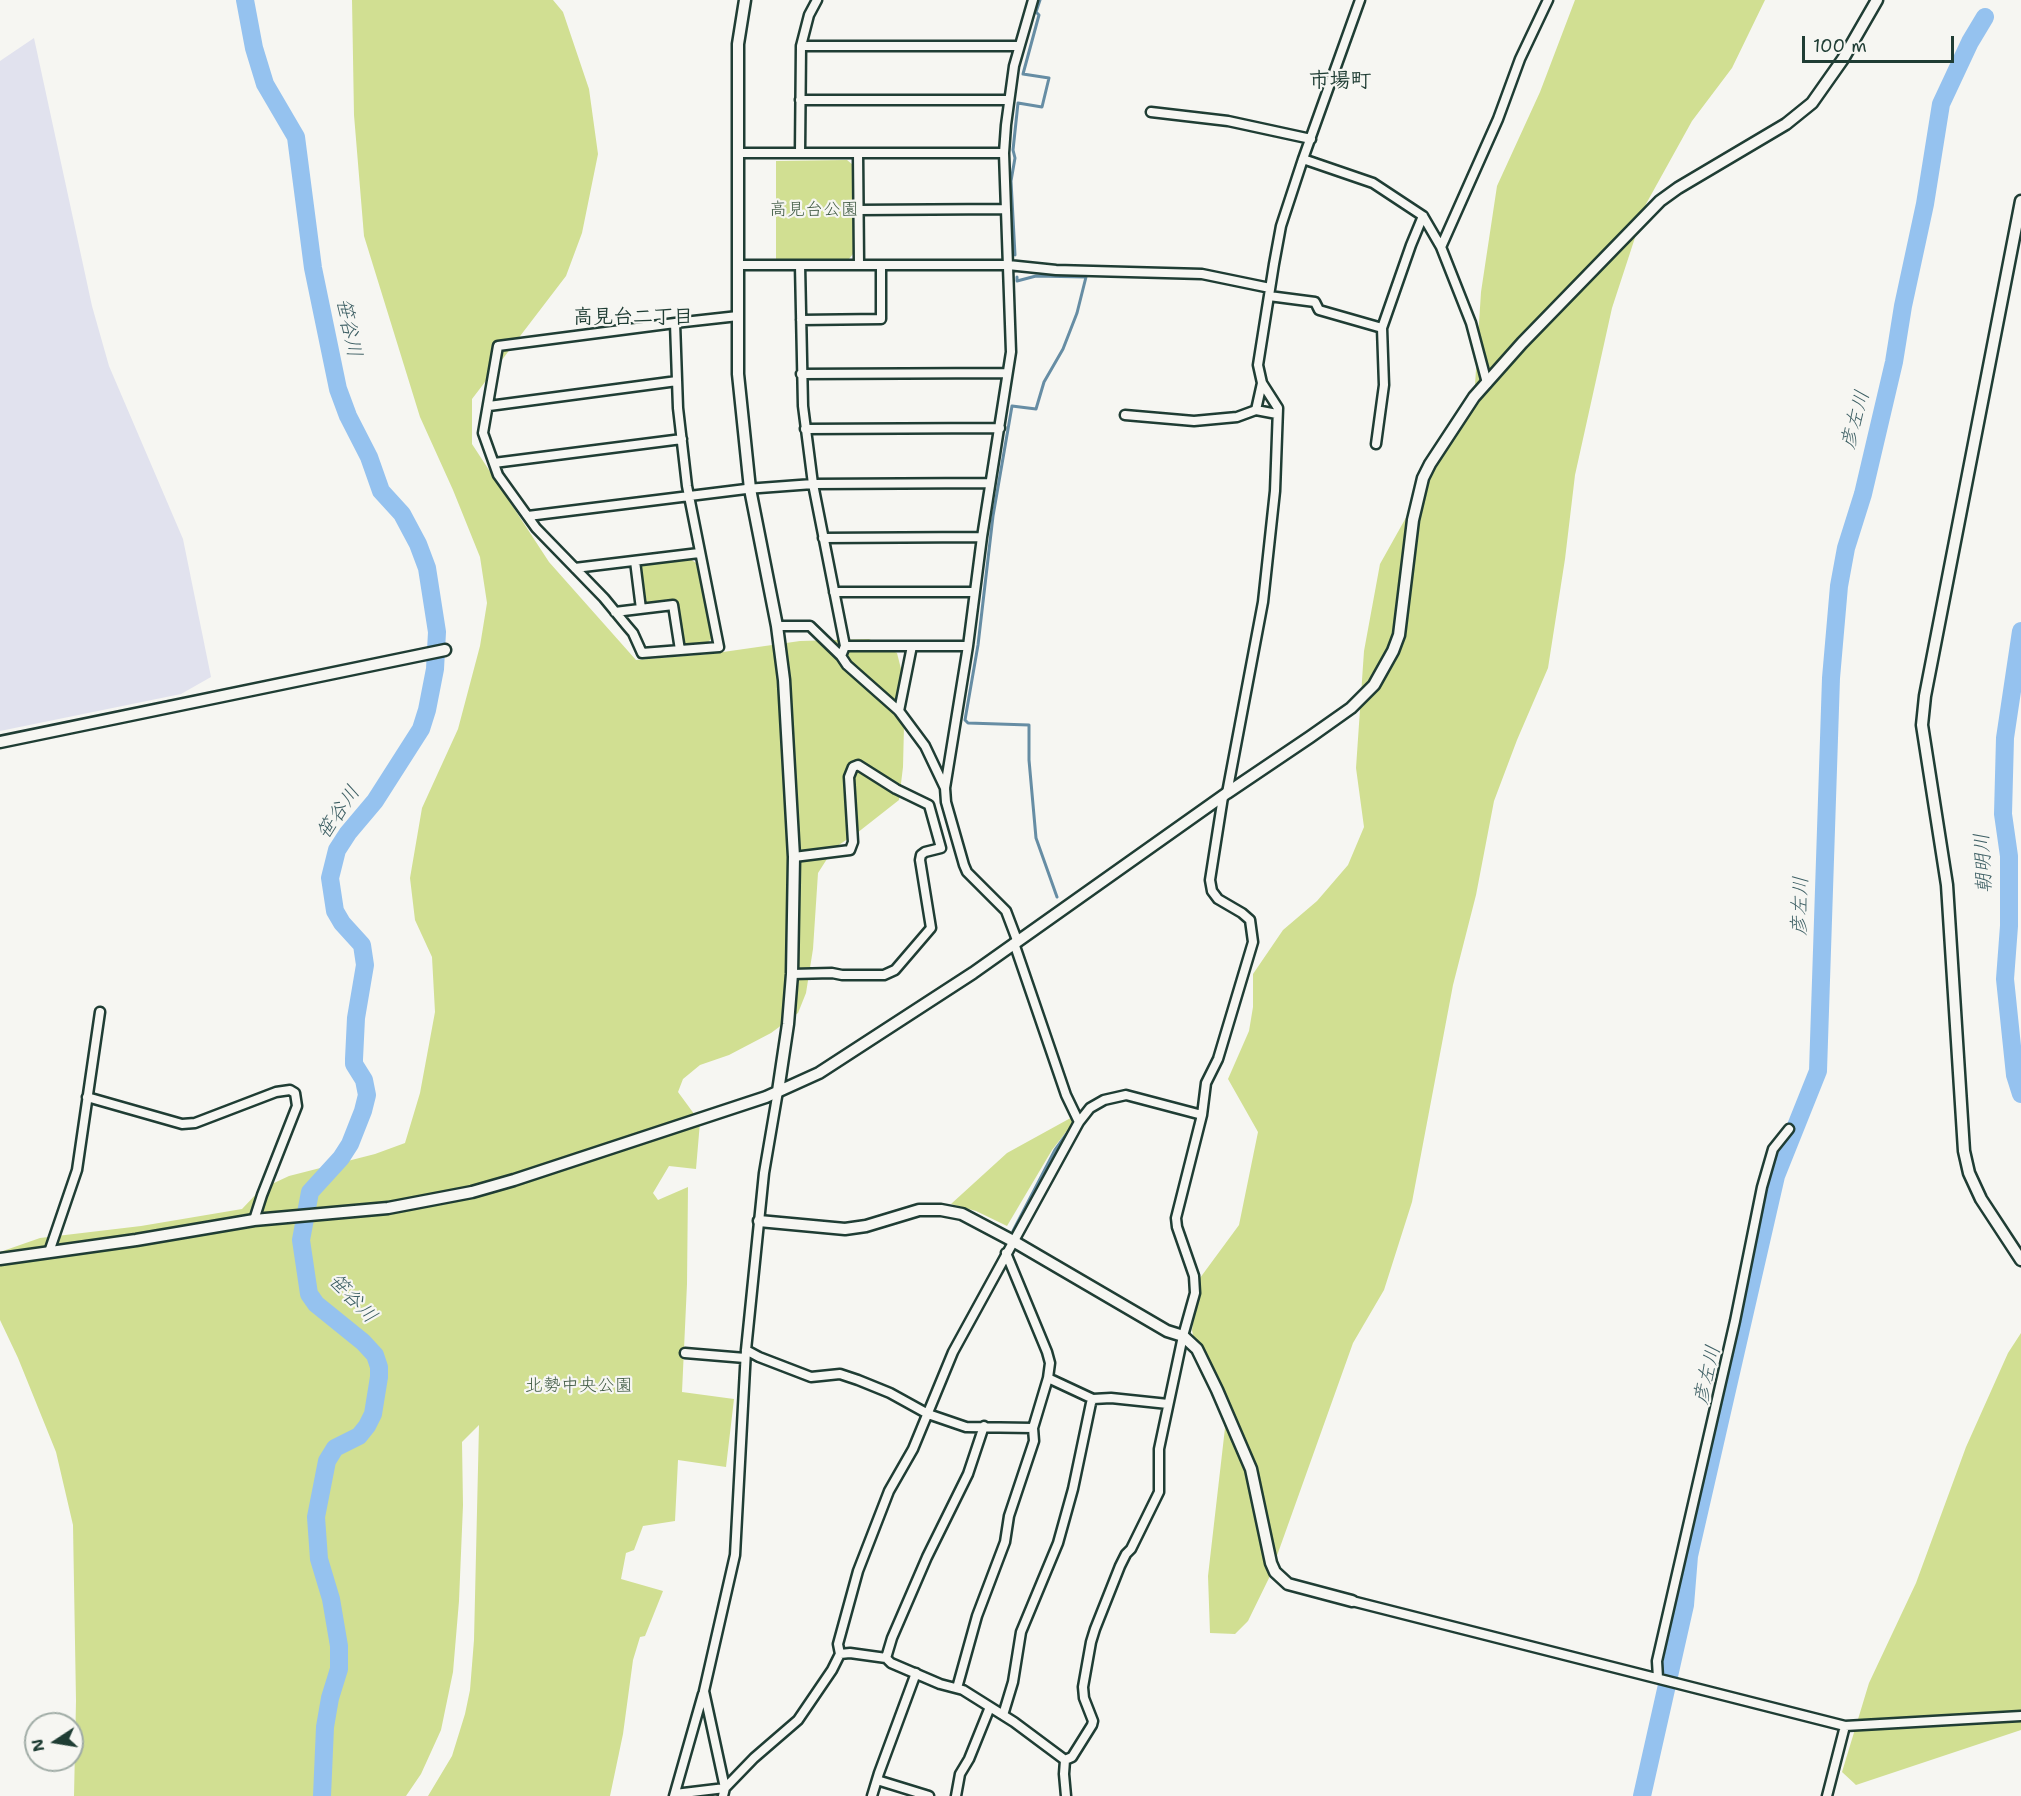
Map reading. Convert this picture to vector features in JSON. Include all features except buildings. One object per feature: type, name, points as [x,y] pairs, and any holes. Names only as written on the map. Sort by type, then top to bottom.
[{"type":"street","points":[[745,0],[738,44],[738,374],[750,489],[777,626],[784,680],[794,857],[792,974],[788,1024],[759,1221],[746,1354],[735,1555],[704,1691],[675,1795],[724,1792],[754,1758],[798,1720],[820,1688],[840,1654],[838,1644],[858,1571],[889,1491],[913,1449],[953,1352],[1079,1122],[1090,1108],[1104,1100],[1126,1095],[1202,1115]]},
{"type":"street","points":[[800,153],[801,46],[809,15],[817,0]]},
{"type":"street","points":[[1033,0],[1019,46],[1008,100],[1004,153],[1011,352],[945,788],[946,802],[964,865],[967,872],[1006,911],[1066,1095],[1079,1122]]},
{"type":"street","points":[[1065,1761],[1072,1757],[1092,1725],[1083,1693],[1090,1642],[1112,1584],[1160,1490],[1159,1449],[1183,1336],[1195,1293],[1194,1276],[1176,1218],[1202,1115],[1206,1083],[1218,1059],[1253,942],[1250,920],[1218,899],[1212,891],[1210,880],[1263,602],[1275,491],[1278,408],[1262,383],[1258,366],[1281,226],[1360,0]]},
{"type":"street","points":[[1441,247],[1498,118],[1520,59],[1548,0]]},
{"type":"street","points":[[0,1259],[254,1220],[388,1208],[472,1192],[766,1097],[819,1073],[973,973],[1351,708],[1374,685],[1399,635],[1413,520],[1423,478],[1454,426],[1487,383],[1660,201],[1786,124],[1812,103],[1843,59],[1877,0]]},
{"type":"street","points":[[801,46],[1019,46]]},
{"type":"street","points":[[800,100],[1008,100]]},
{"type":"street","points":[[1151,112],[1228,121],[1311,139]]},
{"type":"street","points":[[738,153],[1004,153]]},
{"type":"street","points":[[858,153],[859,264]]},
{"type":"street","points":[[1303,159],[1373,183],[1423,216],[1441,247],[1472,323],[1487,383]]},
{"type":"street","points":[[2021,201],[1925,696],[1923,725],[1947,885],[1964,1151],[1981,1199],[2021,1260]]},
{"type":"street","points":[[858,210],[1005,209]]},
{"type":"street","points":[[1376,444],[1384,385],[1382,328],[1423,216]]},
{"type":"street","points":[[801,320],[881,319],[881,264]]},
{"type":"street","points":[[800,265],[801,374],[805,429],[813,484],[845,646],[841,656]]},
{"type":"street","points":[[738,266],[1008,265],[1056,270],[1202,274],[1314,302],[1318,310],[1382,328]]},
{"type":"street","points":[[675,323],[681,439],[699,553],[718,647],[642,653],[633,633],[536,528],[498,475],[483,433],[498,346],[675,323],[738,316]]},
{"type":"street","points":[[801,374],[1007,373]]},
{"type":"street","points":[[489,406],[677,381]]},
{"type":"street","points":[[1256,410],[1262,383]]},
{"type":"street","points":[[1125,416],[1194,421],[1237,417],[1256,410],[1277,414]]},
{"type":"street","points":[[805,429],[1000,428]]},
{"type":"street","points":[[494,463],[681,439]]},
{"type":"street","points":[[528,516],[750,489],[813,484],[990,483]]},
{"type":"street","points":[[823,538],[982,537]]},
{"type":"street","points":[[575,568],[699,553]]},
{"type":"street","points":[[635,561],[641,609]]},
{"type":"street","points":[[834,592],[974,591]]},
{"type":"street","points":[[615,612],[674,605],[680,650]]},
{"type":"street","points":[[777,626],[810,626],[841,656],[847,665],[899,711],[925,746],[945,788]]},
{"type":"street","points":[[845,646],[968,646]]},
{"type":"street","points":[[899,711],[912,646]]},
{"type":"street","points":[[0,742],[445,650]]},
{"type":"street","points":[[792,974],[884,975],[895,970],[931,928],[920,860],[921,855],[926,852],[941,848],[929,805],[896,789],[858,765],[853,767],[849,777],[852,847],[845,852],[794,857]]},
{"type":"street","points":[[49,1252],[77,1170],[99,1012]]},
{"type":"street","points":[[87,1097],[182,1124],[195,1123],[276,1092],[290,1090],[295,1093],[297,1106],[254,1220]]},
{"type":"street","points":[[1659,1678],[1657,1661],[1735,1321],[1762,1187],[1773,1149],[1789,1129]]},
{"type":"street","points":[[759,1221],[845,1229],[866,1226],[919,1210],[941,1210],[962,1214],[1013,1240],[1167,1330],[1183,1336],[1197,1349],[1249,1463],[1255,1480],[1271,1563],[1275,1572],[1288,1584],[1845,1726],[2021,1716]]},
{"type":"street","points":[[957,1688],[978,1616],[1005,1542],[1009,1516],[1034,1441],[1034,1428],[1050,1363],[1006,1253]]},
{"type":"street","points":[[685,1353],[746,1354],[811,1377],[840,1374],[890,1393],[928,1414],[966,1427],[1034,1428]]},
{"type":"street","points":[[1048,1378],[1093,1399],[1111,1398],[1168,1404]]},
{"type":"street","points":[[1003,1715],[1013,1682],[1022,1632],[1058,1543],[1073,1490],[1093,1399]]},
{"type":"street","points":[[886,1658],[892,1638],[927,1557],[968,1474],[984,1426]]},
{"type":"street","points":[[840,1654],[850,1653],[886,1658],[891,1663],[940,1684],[957,1688],[1003,1715],[1065,1761]]},
{"type":"street","points":[[872,1796],[916,1673]]},
{"type":"street","points":[[704,1691],[724,1792]]},
{"type":"street","points":[[956,1796],[960,1774],[969,1759],[990,1707]]},
{"type":"street","points":[[1827,1796],[1845,1726]]},
{"type":"street","points":[[1065,1761],[1066,1796]]},
{"type":"street","points":[[877,1780],[929,1796]]},
{"type":"shaded area","points":[[34,38],[92,306],[109,366],[183,539],[211,677],[181,694],[0,731],[0,61]]},
{"type":"green space","name":"北勢中央公園","points":[[352,0],[553,0],[563,12],[589,89],[598,154],[582,233],[566,276],[472,399],[472,444],[549,562],[636,660],[709,654],[800,641],[869,639],[897,653],[905,685],[903,767],[899,800],[834,848],[818,873],[813,949],[806,993],[798,1013],[771,1033],[729,1055],[700,1065],[683,1079],[678,1092],[700,1122],[696,1169],[669,1166],[653,1193],[658,1200],[688,1187],[687,1284],[682,1392],[734,1399],[726,1467],[678,1460],[675,1521],[643,1526],[634,1550],[626,1553],[621,1579],[663,1591],[645,1636],[640,1637],[633,1660],[623,1734],[610,1796],[428,1796],[452,1756],[470,1690],[474,1640],[479,1425],[462,1442],[463,1505],[453,1672],[441,1730],[421,1774],[406,1796],[74,1796],[75,1772],[84,1772],[84,1712],[76,1712],[73,1525],[56,1452],[0,1320],[0,1252],[40,1238],[141,1226],[242,1209],[261,1189],[289,1176],[375,1154],[405,1143],[420,1093],[435,1012],[432,957],[415,920],[410,878],[422,808],[458,729],[480,646],[487,603],[480,557],[420,417],[364,236],[354,115]]},
{"type":"green space","points":[[1575,0],[1765,0],[1732,68],[1692,121],[1646,204],[1612,308],[1575,475],[1548,668],[1494,801],[1476,895],[1453,985],[1412,1202],[1384,1290],[1353,1343],[1269,1578],[1248,1621],[1235,1634],[1210,1633],[1208,1576],[1225,1428],[1219,1405],[1201,1374],[1192,1330],[1200,1278],[1239,1225],[1258,1132],[1228,1079],[1249,1031],[1253,1007],[1253,974],[1283,930],[1317,901],[1348,865],[1364,827],[1356,768],[1364,651],[1380,564],[1455,430],[1475,385],[1481,292],[1497,186],[1540,92]]},
{"type":"green space","name":"高見台公園","points":[[847,160],[853,165],[853,254],[848,260],[776,260],[776,161]]},
{"type":"green space","points":[[689,558],[696,563],[712,638],[706,644],[682,646],[676,602],[645,605],[638,565]]},
{"type":"green space","points":[[1076,1115],[1077,1118],[1052,1150],[1007,1226],[976,1211],[951,1204],[1007,1153]]},
{"type":"green space","points":[[2021,1333],[2021,1730],[1856,1785],[1842,1772],[1869,1683],[1916,1583],[1966,1447],[2008,1353]]},
{"type":"waterway","name":"笹谷川","points":[[245,0],[254,48],[265,84],[296,137],[313,268],[338,389],[348,416],[369,457],[381,491],[402,514],[418,544],[427,568],[437,632],[435,669],[421,729],[375,801],[337,850],[330,878],[335,911],[342,923],[362,945],[365,965],[356,1018],[354,1064],[364,1080],[367,1095],[350,1144],[341,1158],[310,1192],[301,1240],[309,1294],[316,1304],[363,1342],[375,1355],[379,1377],[373,1414],[367,1426],[359,1436],[335,1448],[327,1461],[316,1517],[319,1559],[331,1599],[339,1646],[339,1669],[330,1698],[325,1727],[322,1796]]},
{"type":"waterway","points":[[1015,255],[1011,181],[1015,158],[1013,150],[1018,103],[1042,107],[1049,78],[1023,74],[1039,15],[1036,12],[1040,0]]},
{"type":"waterway","name":"彦左川","points":[[1642,1796],[1685,1605],[1689,1556],[1776,1176],[1818,1071],[1831,678],[1839,586],[1846,548],[1863,494],[1894,362],[1903,306],[1925,204],[1941,104],[1970,42],[1985,17]]},
{"type":"waterway","points":[[1017,277],[1017,281],[1036,276],[1086,277],[1077,313],[1063,349],[1044,382],[1036,409],[1012,406],[993,516],[978,645],[965,720],[968,723],[1029,725],[1029,760],[1036,838],[1057,897]]},
{"type":"waterway","name":"朝明川","points":[[2021,631],[2005,738],[2003,814],[2009,856],[2009,926],[2005,979],[2015,1075],[2021,1094]]},
{"type":"waterway","points":[[1013,1231],[1055,1150],[1071,1128]]},
{"type":"district","name":"市場町","points":[[1340,82]]},
{"type":"district","name":"高見台二丁目","points":[[633,318]]}]
